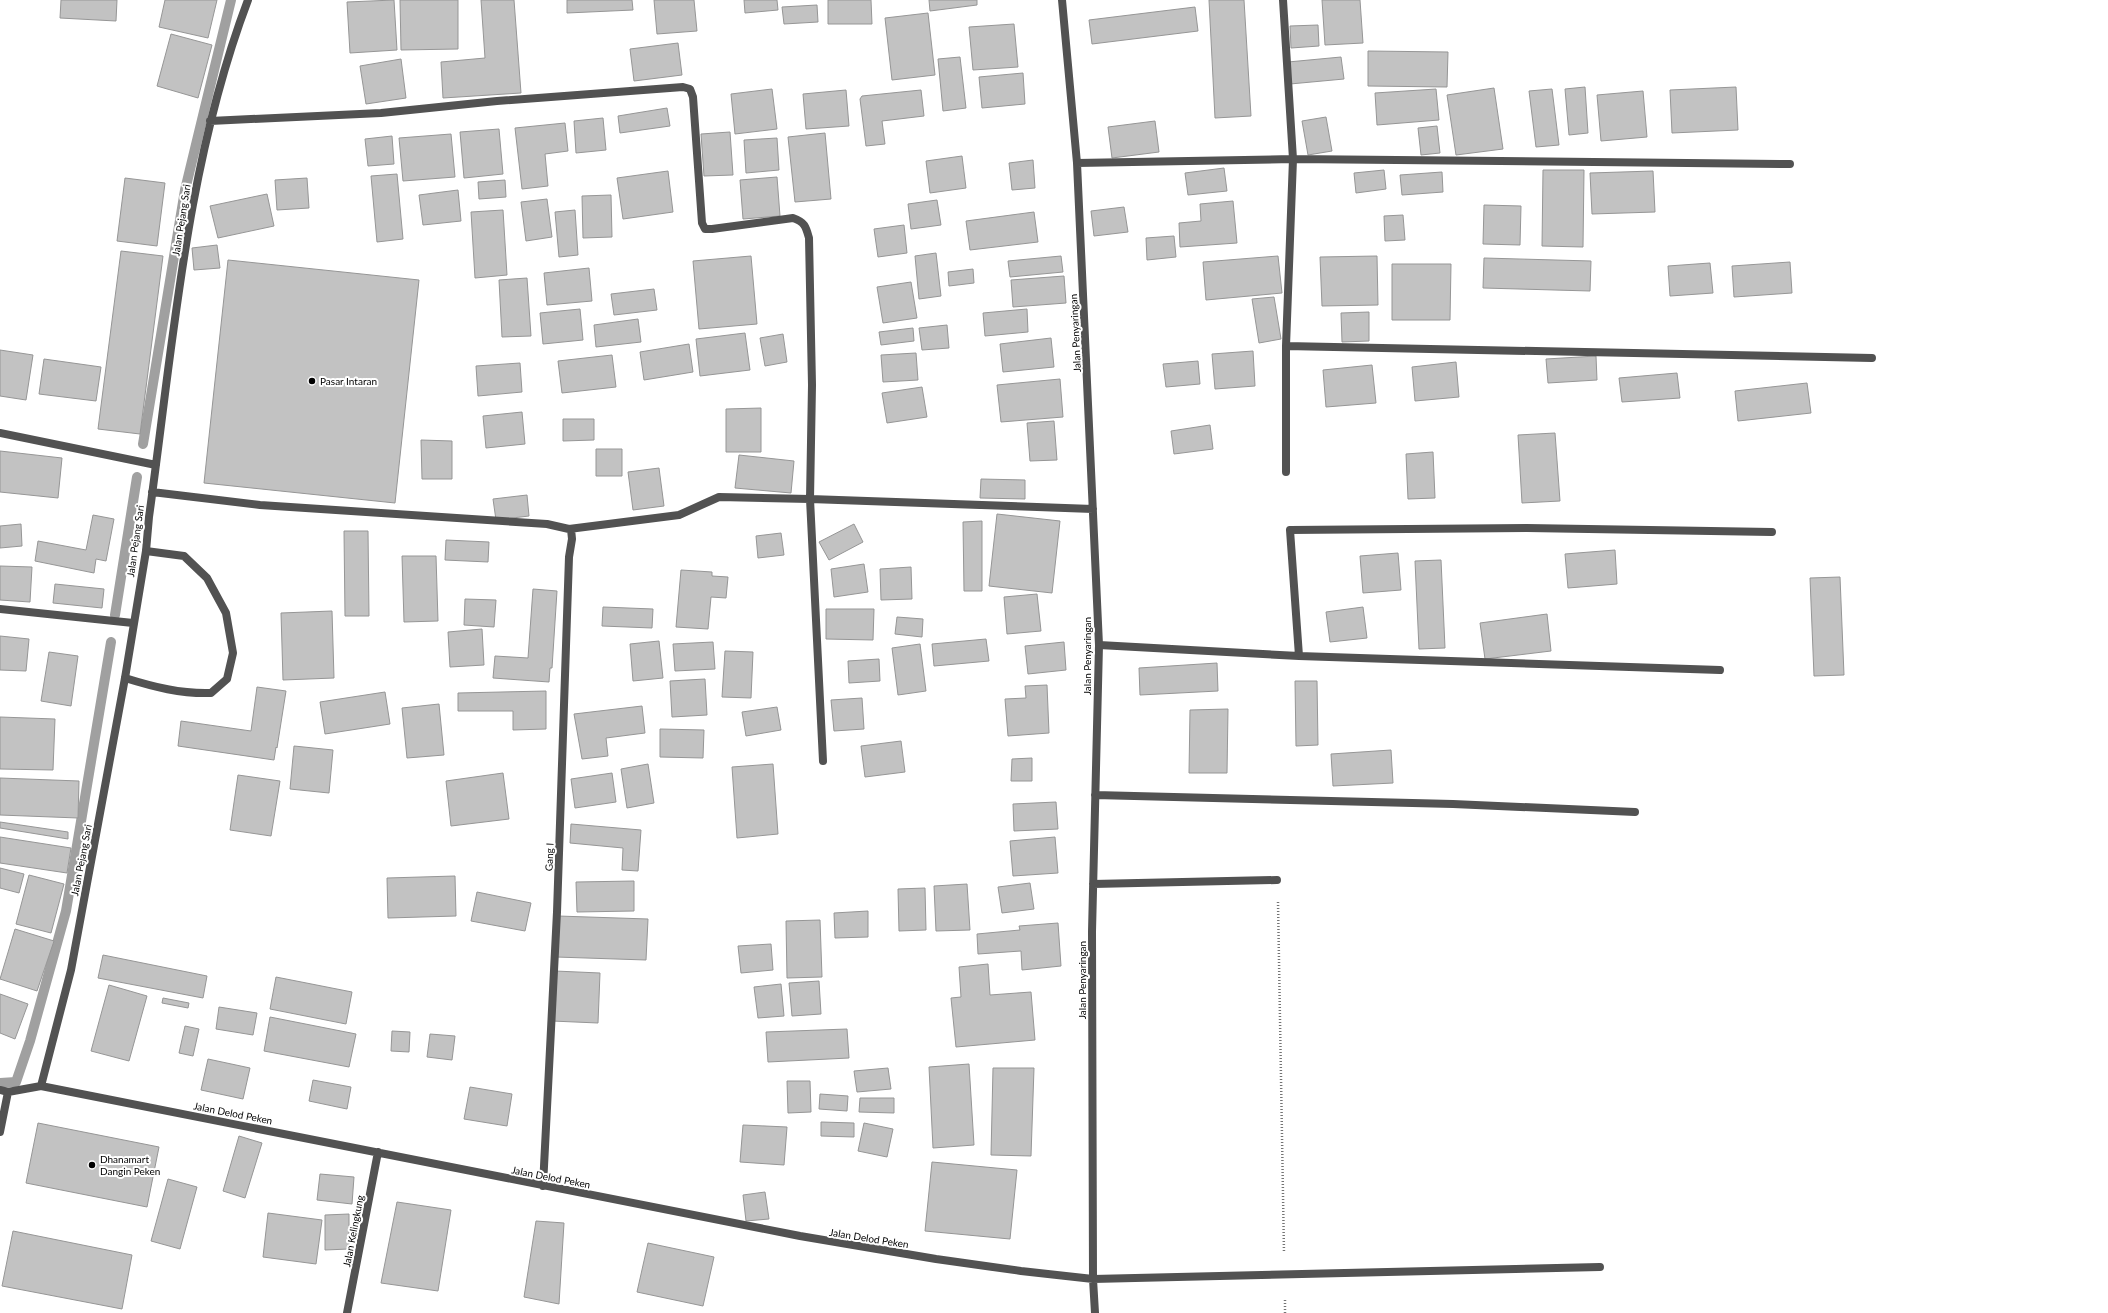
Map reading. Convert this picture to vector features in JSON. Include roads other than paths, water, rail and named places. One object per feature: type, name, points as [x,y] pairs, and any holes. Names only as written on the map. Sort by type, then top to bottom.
[{"type":"street","name":"Jalan Pejang Sari","points":[[41,1086],[71,970],[125,678],[146,551],[152,492],[177,310],[201,159],[210,121],[248,0]]},
{"type":"street","name":"Jalan Penyaringan","points":[[1062,0],[1077,163],[1098,645],[1093,884],[1093,1279],[1095,1313]]},
{"type":"street","points":[[1283,0],[1293,159],[1286,346],[1286,472]]},
{"type":"street","points":[[210,121],[381,114],[497,101],[683,87],[690,89],[693,97],[702,223],[705,228],[712,230],[793,218],[801,221],[806,226],[808,238],[812,385],[810,499],[822,761]]},
{"type":"street","points":[[1077,163],[1293,159],[1790,164]]},
{"type":"street","points":[[1286,346],[1872,358]]},
{"type":"street","points":[[0,433],[156,465]]},
{"type":"street","points":[[152,492],[260,505],[547,524],[571,529],[679,515],[719,497],[1093,509]]},
{"type":"street","points":[[1299,656],[1290,530],[1527,528],[1772,532]]},
{"type":"street","name":"Gang I","points":[[543,1186],[557,912],[569,557],[572,539],[571,529]]},
{"type":"street","points":[[125,678],[160,689],[189,694],[211,693],[227,679],[233,653],[226,613],[207,578],[184,556],[146,551]]},
{"type":"street","points":[[0,609],[133,623]]},
{"type":"street","points":[[1098,645],[1299,656],[1720,670]]},
{"type":"street","points":[[1095,795],[1453,804],[1636,812]]},
{"type":"street","points":[[1093,884],[1278,880]]},
{"type":"street","name":"Jalan Delod Peken","points":[[4,1091],[41,1086],[800,1236],[936,1259],[1093,1279],[1285,1273],[1600,1267]]},
{"type":"street","points":[[0,1132],[4,1091]]},
{"type":"street","name":"Jalan Kelingkung","points":[[347,1313],[378,1152]]},
{"type":"waterway","points":[[143,444],[185,190],[231,0]]},
{"type":"waterway","points":[[115,615],[137,477]]},
{"type":"waterway","points":[[0,1083],[16,1082],[30,1041],[66,911],[111,642]]},
{"type":"place","name":"Pasar Intaran","points":[[312,381]]},
{"type":"place","name":"Dhanamart Dangin Peken","points":[[92,1165]]}]
